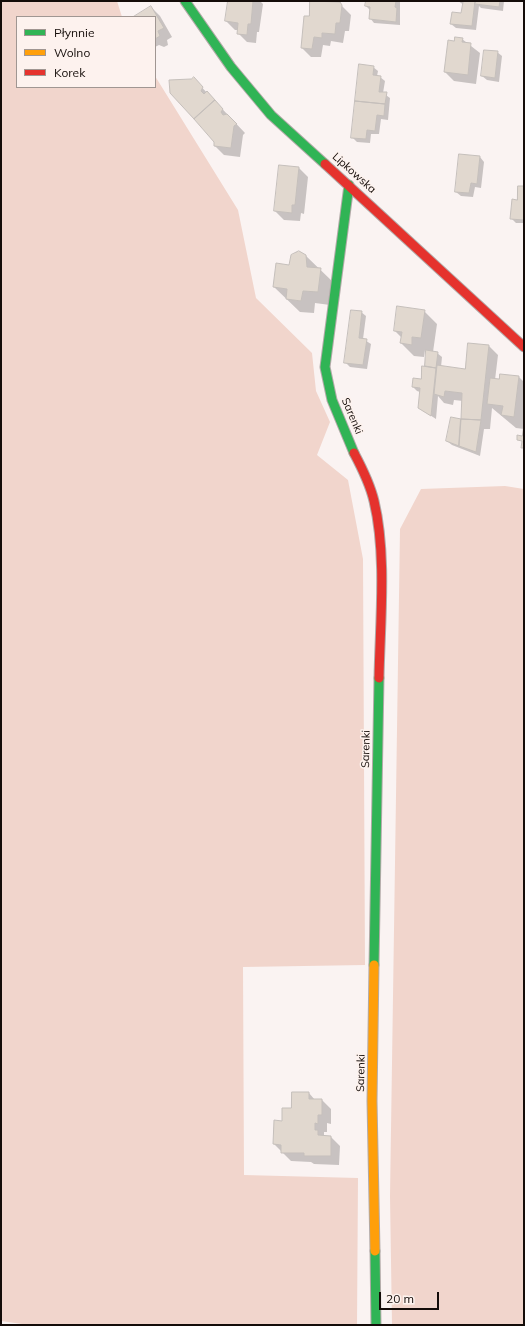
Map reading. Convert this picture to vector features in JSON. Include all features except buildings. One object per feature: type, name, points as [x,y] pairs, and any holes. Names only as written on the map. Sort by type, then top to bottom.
[{"type":"street","name":"Lipkowska","points":[[185,1],[231,67],[271,115],[524,347]]},
{"type":"street","name":"Sarenki","points":[[349,185],[325,367],[327,387],[336,411],[373,495],[381,557],[372,1101],[376,1325]]},
{"type":"shaded area","points":[[1,1],[117,1],[122,16],[16,16],[16,88],[156,88],[156,78],[238,210],[256,298],[312,353],[316,391],[330,422],[317,455],[348,480],[363,559],[365,965],[243,967],[244,1175],[358,1178],[357,1325],[29,1325],[1,1321]]},
{"type":"shaded area","points":[[505,486],[524,489],[524,1325],[392,1325],[390,1196],[400,529],[421,489]]},
{"type":"traffic: fast","points":[[185,1],[231,67],[271,115],[325,164]]},
{"type":"traffic: fast","points":[[349,185],[325,367],[332,400],[354,453]]},
{"type":"traffic: fast","points":[[374,965],[379,678]]},
{"type":"traffic: fast","points":[[375,1251],[376,1325]]},
{"type":"traffic: slow","points":[[374,965],[372,1101],[375,1251]]},
{"type":"traffic: jam","points":[[325,164],[524,347]]},
{"type":"traffic: jam","points":[[354,453],[370,488],[378,522],[382,566],[379,678]]}]
